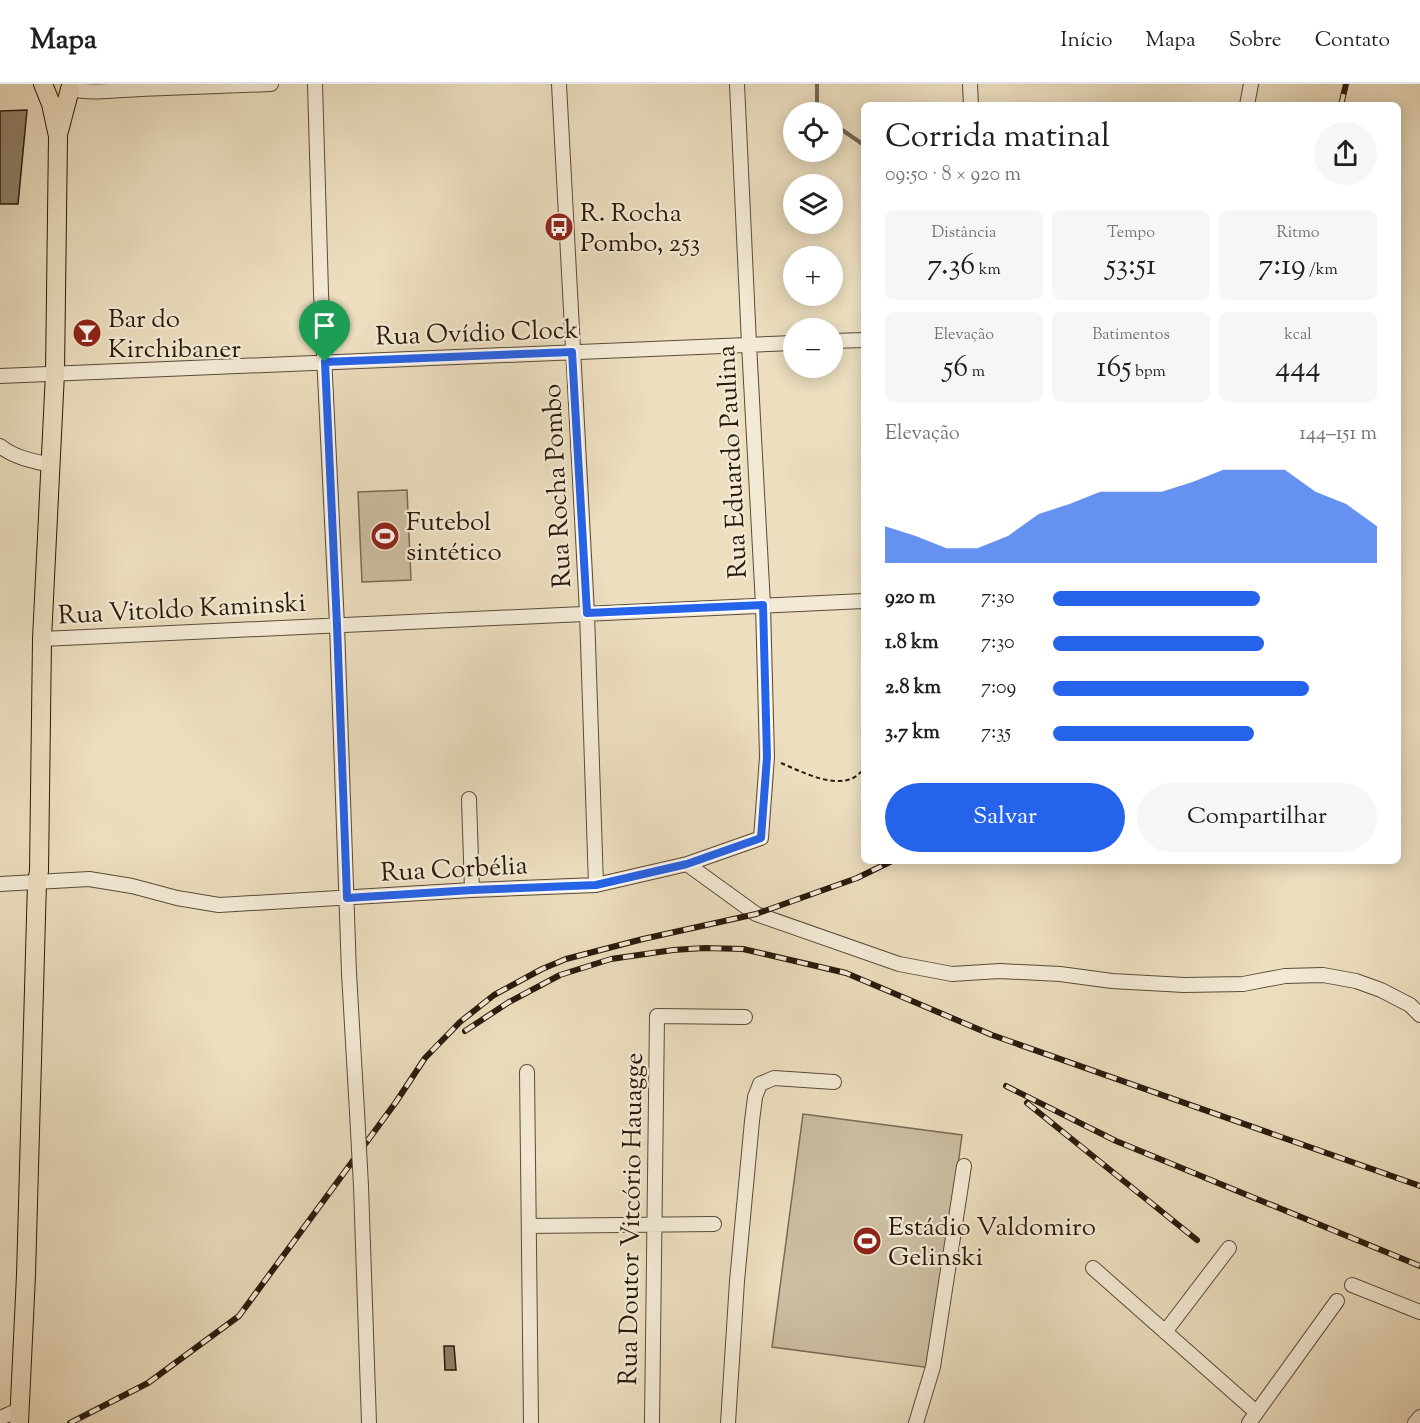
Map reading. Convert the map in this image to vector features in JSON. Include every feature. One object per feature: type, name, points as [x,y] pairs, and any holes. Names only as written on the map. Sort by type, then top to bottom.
[{"type":"main road","points":[[45,84],[57,90],[74,86]]},
{"type":"main road","points":[[19,1417],[39,872],[42,639],[55,373],[58,136],[45,84]]},
{"type":"main road","points":[[58,136],[74,86]]},
{"type":"street","points":[[74,86],[82,92],[92,92],[115,87],[271,84]]},
{"type":"street","points":[[315,84],[321,293],[337,625],[349,973],[361,1186],[369,1423]]},
{"type":"street","name":"Rua Rocha Pombo","points":[[559,84],[587,613],[596,885]]},
{"type":"street","name":"Rua Eduardo Paulina","points":[[738,84],[763,605],[767,757],[761,838]]},
{"type":"street","points":[[970,84],[971,102]]},
{"type":"street","points":[[1248,102],[1251,84]]},
{"type":"street","points":[[843,341],[861,340]]},
{"type":"street","name":"Rua Ovídio Clock","points":[[0,376],[783,342]]},
{"type":"street","points":[[0,446],[19,457],[51,465]]},
{"type":"street","name":"Rua Vitoldo Kaminski","points":[[42,639],[861,601]]},
{"type":"street","points":[[469,799],[472,890]]},
{"type":"street","name":"Rua Corbélia","points":[[0,884],[89,879],[219,905],[596,885],[687,864],[761,838]]},
{"type":"street","points":[[687,864],[756,914],[899,964],[952,974],[1000,971],[1184,985],[1243,984],[1285,976],[1323,975],[1356,981],[1381,990],[1410,1005],[1420,1015]]},
{"type":"street","name":"Rua Doutor Vitcório Hauagge","points":[[652,1423],[657,1016],[745,1017]]},
{"type":"street","points":[[527,1072],[531,1423]]},
{"type":"street","points":[[728,1423],[737,1281],[755,1097],[760,1084],[774,1078],[834,1082]]},
{"type":"street","points":[[916,1423],[933,1367],[964,1166]]},
{"type":"street","points":[[529,1226],[714,1224]]},
{"type":"street","points":[[1165,1332],[1229,1248]]},
{"type":"street","points":[[1093,1268],[1165,1332],[1252,1418],[1336,1301]]},
{"type":"street","points":[[1352,1285],[1420,1312]]},
{"type":"street","points":[[0,1418],[19,1417]]},
{"type":"street","points":[[1415,1423],[1420,1417]]},
{"type":"path","points":[[767,757],[813,776],[829,780],[844,781],[854,778],[861,772]]},
{"type":"shaded area","name":"Futebol sintético","points":[[407,490],[411,580],[362,582],[358,492]]},
{"type":"shaded area","name":"Estádio Valdomiro Gelinski","points":[[803,1114],[962,1135],[931,1368],[772,1347]]},
{"type":"building","points":[[27,110],[18,204],[0,204],[0,111]]},
{"type":"building","points":[[444,1346],[454,1346],[456,1370],[445,1370]]},
{"type":"waterway","points":[[817,84],[817,102]]},
{"type":"waterway","points":[[843,131],[861,143]]},
{"type":"railway","points":[[1342,102],[1346,84]]},
{"type":"railway","points":[[70,1423],[148,1383],[239,1316],[396,1102],[425,1058],[460,1022],[494,995],[566,959],[756,914],[857,878],[886,864]]},
{"type":"railway","points":[[465,1031],[509,1002],[560,975],[611,959],[673,950],[743,949],[846,973],[992,1035],[1420,1186]]},
{"type":"railway","points":[[1006,1086],[1116,1141],[1420,1266]]},
{"type":"railway","points":[[1027,1103],[1197,1240]]},
{"type":"place","name":"R. Rocha Pombo, 253","points":[[559,227]]},
{"type":"place","name":"Bar do Kirchibaner","points":[[87,333]]},
{"type":"place","name":"Futebol sintético","points":[[385,536]]},
{"type":"place","name":"Estádio Valdomiro Gelinski","points":[[867,1241]]},
{"type":"route","points":[[572,352],[587,613],[763,605],[767,757],[761,838],[687,864],[596,885],[347,898],[325,362],[572,352]]}]
